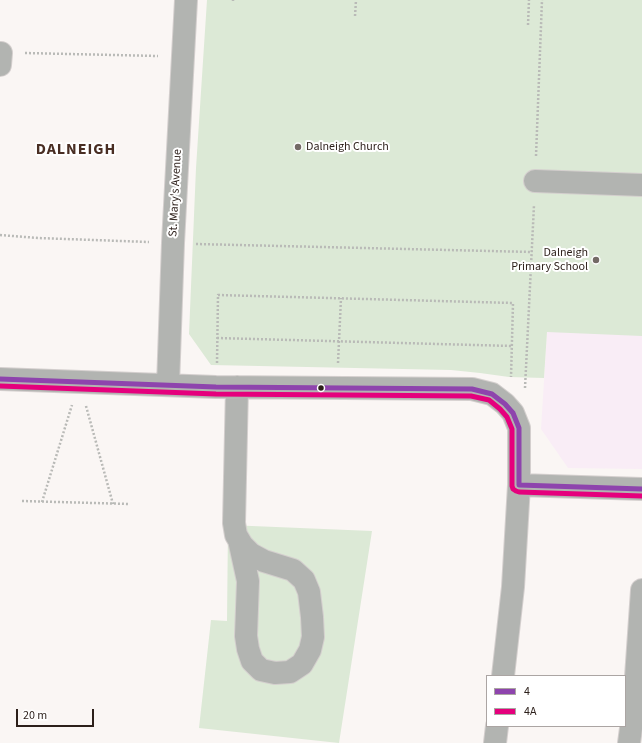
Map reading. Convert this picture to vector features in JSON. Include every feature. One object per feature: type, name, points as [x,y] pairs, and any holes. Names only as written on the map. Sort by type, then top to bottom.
[{"type":"street","name":"St. Mary's Avenue","points":[[168,385],[173,243],[186,0]]},
{"type":"street","points":[[535,181],[642,185]]},
{"type":"street","points":[[0,379],[227,387],[472,389],[492,394],[505,404],[513,413],[519,432],[519,485],[513,588],[504,675]]},
{"type":"street","points":[[227,387],[234,523],[236,535],[239,540],[242,545],[251,554],[264,561],[293,570],[304,580],[309,592],[313,636],[310,650],[302,664],[290,672],[275,673],[261,670],[252,661],[246,636],[248,581],[239,540]]},
{"type":"street","points":[[519,485],[642,489]]},
{"type":"street","points":[[629,743],[634,706],[642,590]]},
{"type":"street","points":[[495,743],[497,727]]},
{"type":"path","points":[[355,16],[356,0]]},
{"type":"path","points":[[528,25],[529,0]]},
{"type":"path","points":[[513,413],[524,393],[532,252],[542,0]]},
{"type":"path","points":[[0,57],[44,53],[183,57]]},
{"type":"path","points":[[0,235],[38,238],[173,243],[532,252]]},
{"type":"path","points":[[227,387],[217,338],[218,295],[513,303],[511,383]]},
{"type":"path","points":[[336,387],[341,298]]},
{"type":"path","points":[[217,338],[339,340],[512,346]]},
{"type":"path","points":[[42,502],[79,382]]},
{"type":"path","points":[[79,382],[112,504]]},
{"type":"path","points":[[22,501],[130,504]]},
{"type":"shaded area","name":"Dalneigh Primary School","points":[[642,0],[642,469],[568,468],[541,429],[547,332]]},
{"type":"green space","points":[[207,0],[642,0],[642,336],[547,332],[544,378],[509,377],[451,370],[211,365],[189,334],[196,168]]},
{"type":"green space","points":[[228,525],[372,531],[339,743],[199,728],[211,620],[227,621]]},
{"type":"transit line","name":"4","points":[[0,379],[216,387],[472,389],[492,394],[505,404],[513,413],[519,428],[519,485],[642,489]]},
{"type":"transit line","name":"4A","points":[[0,386],[216,394],[471,396],[489,400],[507,417],[512,429],[512,486],[516,491],[642,496]]},
{"type":"place","name":"Dalneigh Church","points":[[298,147]]},
{"type":"place","name":"Dalneigh Primary School","points":[[596,260]]},
{"type":"district","name":"DALNEIGH","points":[[76,150]]}]
